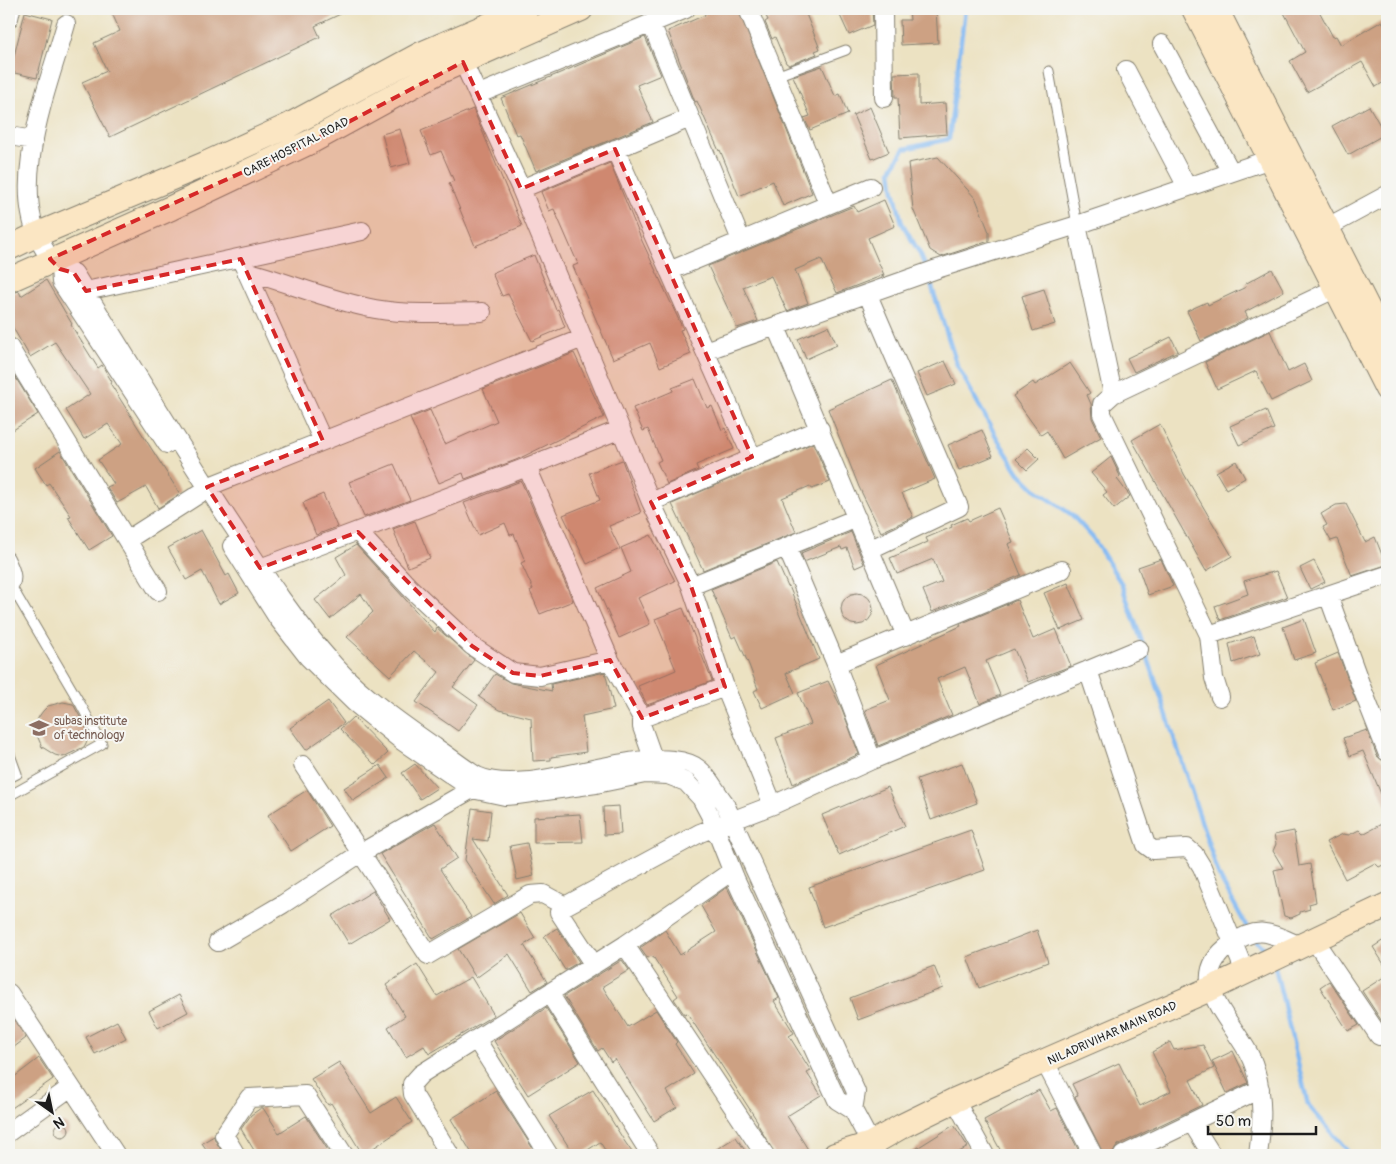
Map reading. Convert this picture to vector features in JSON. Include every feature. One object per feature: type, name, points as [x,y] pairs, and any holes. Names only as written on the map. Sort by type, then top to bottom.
[{"type":"street","points":[[9,18],[11,9]]},
{"type":"street","name":"CARE HOSPITAL ROAD","points":[[9,248],[288,126],[421,54],[526,9]]},
{"type":"street","name":"CARE HOSPITAL ROAD","points":[[9,280],[55,264],[312,141],[436,73],[582,9]]},
{"type":"street","points":[[479,94],[686,9]]},
{"type":"street","points":[[748,9],[828,203]]},
{"type":"street","points":[[883,9],[884,98]]},
{"type":"street","points":[[1194,9],[1280,156],[1326,228],[1344,284],[1387,346]]},
{"type":"street","points":[[1216,9],[1280,156],[1344,284],[1387,389]]},
{"type":"street","points":[[651,23],[742,240]]},
{"type":"street","points":[[66,24],[34,140],[28,177],[28,206],[36,235],[55,264],[61,282],[203,491],[282,613],[308,657],[355,703],[402,741],[472,789],[496,795],[517,795],[596,784],[645,774],[668,775],[686,782],[701,798],[732,871],[838,1100],[853,1110]]},
{"type":"street","points":[[1162,44],[1232,172]]},
{"type":"street","points":[[463,62],[521,189],[651,502],[691,586],[725,687],[773,805]]},
{"type":"street","points":[[1126,70],[1187,187]]},
{"type":"street","points":[[521,189],[690,118]]},
{"type":"street","points":[[9,136],[34,140]]},
{"type":"street","points":[[615,149],[752,457]]},
{"type":"street","points":[[705,352],[937,269],[1077,225],[1280,156]]},
{"type":"street","points":[[669,271],[828,203],[871,187]]},
{"type":"street","points":[[1326,228],[1387,195]]},
{"type":"street","points":[[1077,225],[1113,394]]},
{"type":"street","points":[[86,291],[244,265],[362,232]]},
{"type":"street","points":[[55,264],[74,273],[86,291],[203,491],[260,568],[282,613],[363,692],[409,730],[478,776],[498,781],[517,782],[544,779],[595,767],[653,758],[684,761],[701,770],[724,802],[752,868],[856,1092],[853,1110],[870,1152]]},
{"type":"street","points":[[244,265],[323,441]]},
{"type":"street","points":[[244,265],[337,301],[377,310],[430,313],[482,312]]},
{"type":"street","points":[[1220,696],[1214,678],[1209,635],[1102,414],[1102,404],[1113,394],[1344,284]]},
{"type":"street","points":[[868,295],[959,507],[871,550]]},
{"type":"street","points":[[776,328],[906,636]]},
{"type":"street","points":[[128,540],[203,491],[323,441],[583,338]]},
{"type":"street","points":[[9,347],[158,591]]},
{"type":"street","points":[[260,568],[527,468],[621,429]]},
{"type":"street","points":[[651,502],[820,429]]},
{"type":"street","points":[[527,468],[610,660],[642,718],[642,727],[653,758]]},
{"type":"street","points":[[691,586],[857,518]]},
{"type":"street","points":[[358,532],[409,587],[472,646],[512,673],[540,676],[610,660]]},
{"type":"street","points":[[787,548],[836,664],[872,760]]},
{"type":"street","points":[[836,664],[1062,570]]},
{"type":"street","points":[[1209,635],[1387,575]]},
{"type":"street","points":[[1328,595],[1360,686],[1387,752]]},
{"type":"street","points":[[594,965],[559,912],[565,906],[700,833],[773,805],[872,760],[1139,648]]},
{"type":"street","points":[[1088,670],[1146,845],[1153,850],[1187,848],[1194,854],[1202,868],[1233,943],[1249,971]]},
{"type":"street","points":[[642,718],[725,687]]},
{"type":"street","points":[[303,765],[428,955],[530,895],[543,894],[565,906]]},
{"type":"street","points":[[218,942],[283,904],[361,854],[472,789]]},
{"type":"street","points":[[450,1155],[413,1094],[412,1084],[422,1074],[625,945],[732,871]]},
{"type":"street","name":"NILADRIVIHAR MAIN ROAD","points":[[835,1155],[870,1152],[902,1126],[955,1100],[1210,989],[1387,905]]},
{"type":"street","points":[[1258,1155],[1262,1118],[1260,1089],[1255,1066],[1210,989],[1210,968],[1224,949],[1255,931],[1276,936],[1299,947],[1379,1036]]},
{"type":"street","points":[[625,945],[765,1155]]},
{"type":"street","points":[[9,993],[116,1155]]},
{"type":"street","points":[[549,993],[652,1155]]},
{"type":"street","points":[[476,1040],[549,1155]]},
{"type":"street","points":[[1045,1062],[1093,1155]]},
{"type":"street","points":[[9,1132],[71,1087]]},
{"type":"street","points":[[1122,1155],[1260,1089]]},
{"type":"street","points":[[236,1155],[224,1135],[249,1098],[305,1095],[344,1155]]},
{"type":"street","points":[[955,1100],[985,1155]]},
{"type":"street","points":[[1192,1123],[1212,1155]]},
{"type":"lane","points":[[776,76],[846,50]]},
{"type":"lane","points":[[1049,71],[1077,225]]},
{"type":"lane","points":[[9,557],[16,570],[16,581],[11,591],[82,705],[102,744],[9,796]]},
{"type":"lane","points":[[9,752],[17,774],[9,778]]},
{"type":"highlighted area","points":[[463,62],[521,189],[615,149],[752,457],[651,502],[691,586],[725,687],[642,718],[610,660],[540,676],[513,673],[472,646],[358,532],[260,568],[207,487],[323,441],[241,259],[86,291],[74,273],[60,269],[50,259],[312,141]]},
{"type":"building","points":[[110,9],[351,9],[315,26],[320,37],[110,137],[82,82],[107,71],[94,43],[120,31]]},
{"type":"building","points":[[713,9],[738,9],[812,193],[783,206],[773,181],[739,196],[720,150],[697,101],[695,102],[668,31],[705,15],[704,13]]},
{"type":"building","points":[[765,9],[804,9],[820,49],[815,51],[817,54],[789,65],[786,63],[775,37],[772,39],[765,22],[768,20],[766,16],[768,15]]},
{"type":"building","points":[[837,9],[872,9],[873,25],[849,35]]},
{"type":"building","points":[[909,9],[936,9],[938,43],[901,45],[900,20],[910,20]]},
{"type":"building","points":[[1282,9],[1318,9],[1333,37],[1336,36],[1341,45],[1382,21],[1387,31],[1387,80],[1376,87],[1362,62],[1307,92],[1290,61],[1305,52]]},
{"type":"building","points":[[25,12],[52,19],[37,78],[10,72]]},
{"type":"building","points":[[645,37],[661,75],[637,85],[653,122],[536,171],[520,134],[516,135],[501,98]]},
{"type":"building","points":[[822,66],[835,96],[840,94],[848,114],[810,130],[804,118],[810,116],[793,76]]},
{"type":"building","points":[[919,73],[919,105],[945,103],[947,134],[900,138],[898,97],[895,97],[894,74]]},
{"type":"building","points":[[1369,106],[1385,134],[1348,155],[1332,126]]},
{"type":"building","points":[[870,107],[889,152],[872,159],[853,115]]},
{"type":"building","points":[[473,109],[522,226],[475,246],[449,183],[454,181],[441,151],[431,155],[421,131]]},
{"type":"building","points":[[400,129],[410,163],[391,168],[382,134]]},
{"type":"building","points":[[938,157],[976,199],[989,232],[989,241],[941,257],[930,250],[913,209],[908,163]]},
{"type":"building","points":[[610,163],[642,241],[683,329],[680,330],[691,354],[660,367],[650,343],[613,359],[573,266],[578,264],[554,209],[549,211],[541,192]]},
{"type":"building","points":[[884,200],[895,226],[868,238],[884,275],[837,293],[821,259],[795,270],[808,303],[787,311],[771,276],[743,287],[758,321],[737,328],[708,266],[854,206],[857,212]]},
{"type":"building","points":[[534,255],[556,310],[558,309],[565,327],[532,341],[508,294],[502,296],[492,273]]},
{"type":"building","points":[[1272,269],[1284,291],[1245,312],[1248,318],[1201,341],[1187,311],[1207,302],[1208,305],[1246,287],[1245,284]]},
{"type":"building","points":[[46,280],[71,325],[98,368],[102,365],[112,382],[110,383],[180,494],[158,508],[146,487],[117,503],[107,487],[114,484],[98,460],[122,444],[108,424],[84,439],[66,410],[90,394],[55,342],[30,357],[9,321],[9,294],[19,291],[21,296]]},
{"type":"building","points":[[1044,289],[1055,324],[1033,331],[1022,296]]},
{"type":"building","points":[[828,326],[837,345],[806,359],[798,339]]},
{"type":"building","points":[[1270,331],[1288,372],[1304,364],[1312,381],[1271,401],[1256,371],[1217,389],[1205,362]]},
{"type":"building","points":[[1171,337],[1178,351],[1134,372],[1127,358]]},
{"type":"building","points":[[574,353],[604,417],[516,460],[465,479],[463,473],[439,483],[410,418],[430,410],[445,444],[497,421],[483,389]]},
{"type":"building","points":[[945,361],[956,384],[927,396],[917,373]]},
{"type":"building","points":[[1070,363],[1090,393],[1087,395],[1091,404],[1092,418],[1101,437],[1063,459],[1047,431],[1041,435],[1013,396],[1033,382],[1035,385]]},
{"type":"building","points":[[9,367],[38,414],[13,430],[9,424]]},
{"type":"building","points":[[695,379],[707,408],[712,406],[722,430],[725,428],[734,449],[696,465],[698,470],[667,484],[657,462],[661,460],[648,429],[643,431],[633,408],[673,391],[672,388]]},
{"type":"building","points":[[892,380],[935,479],[902,493],[913,517],[881,532],[859,487],[828,409]]},
{"type":"building","points":[[1266,410],[1274,429],[1239,445],[1230,426]]},
{"type":"building","points":[[1160,424],[1184,474],[1232,556],[1206,571],[1132,440]]},
{"type":"building","points":[[982,430],[993,456],[959,470],[948,445]]},
{"type":"building","points":[[813,443],[830,482],[812,489],[810,486],[782,498],[796,532],[703,570],[672,504]]},
{"type":"building","points":[[1028,448],[1039,459],[1027,470],[1016,459]]},
{"type":"building","points":[[60,451],[112,536],[89,550],[68,517],[71,516],[49,483],[46,485],[35,468]]},
{"type":"building","points":[[1111,457],[1120,476],[1117,479],[1130,496],[1114,509],[1103,495],[1107,492],[1091,473]]},
{"type":"building","points":[[622,460],[641,513],[609,526],[620,549],[587,564],[563,515],[600,500],[589,473]]},
{"type":"building","points":[[1236,461],[1245,478],[1226,489],[1216,472]]},
{"type":"building","points":[[394,464],[410,500],[364,517],[349,482]]},
{"type":"building","points":[[521,481],[573,601],[540,614],[530,591],[533,589],[521,563],[525,561],[514,534],[510,535],[505,523],[478,535],[464,503]]},
{"type":"building","points":[[323,494],[337,527],[316,535],[303,503]]},
{"type":"building","points":[[1346,504],[1365,542],[1375,537],[1386,565],[1352,576],[1337,539],[1331,541],[1323,527],[1327,525],[1321,514],[1336,505]]},
{"type":"building","points":[[998,508],[1013,542],[1008,544],[1021,575],[932,612],[923,590],[942,582],[933,559],[897,574],[890,558],[928,542],[926,538],[952,527],[951,525],[967,518],[969,521]]},
{"type":"building","points":[[415,521],[430,558],[408,567],[393,529]]},
{"type":"building","points":[[201,530],[226,576],[229,574],[239,593],[219,604],[202,571],[186,580],[168,548]]},
{"type":"building","points":[[851,532],[864,564],[855,568],[847,548],[842,550],[841,547],[804,562],[801,553]]},
{"type":"building","points":[[651,535],[675,581],[638,598],[650,624],[619,638],[597,588],[631,572],[621,548]]},
{"type":"building","points":[[356,545],[435,632],[437,628],[474,660],[453,687],[478,705],[458,731],[416,702],[439,672],[414,651],[390,676],[347,637],[373,612],[361,594],[330,619],[315,600],[346,575],[336,557]]},
{"type":"building","points":[[1161,559],[1173,586],[1148,595],[1138,567]]},
{"type":"building","points":[[1314,561],[1325,582],[1310,589],[1300,568]]},
{"type":"building","points":[[777,562],[819,659],[786,673],[795,693],[762,708],[754,691],[758,689],[749,665],[736,636],[732,638],[711,589]]},
{"type":"building","points":[[1276,571],[1287,597],[1220,620],[1215,606],[1248,594],[1244,581]]},
{"type":"building","points":[[1068,583],[1084,620],[1060,630],[1044,593]]},
{"type":"building","points":[[857,593],[863,594],[868,598],[872,603],[872,615],[868,620],[863,624],[857,625],[851,624],[846,620],[842,615],[841,609],[842,603],[846,598],[851,594]]},
{"type":"building","points":[[1017,600],[1033,639],[1056,629],[1071,666],[1028,682],[1014,649],[986,661],[1000,695],[980,704],[965,667],[937,679],[952,715],[878,746],[865,710],[890,700],[876,665],[961,626],[960,624]]},
{"type":"building","points":[[683,608],[712,681],[647,705],[638,686],[676,670],[655,619]]},
{"type":"building","points":[[1304,619],[1316,653],[1294,660],[1283,627]]},
{"type":"building","points":[[1254,636],[1260,654],[1233,663],[1229,644]]},
{"type":"building","points":[[1338,653],[1356,701],[1333,710],[1315,663]]},
{"type":"building","points":[[605,672],[614,709],[582,716],[586,752],[551,757],[551,760],[533,761],[531,718],[499,710],[479,697],[495,674],[511,683],[552,691],[551,684]]},
{"type":"building","points":[[828,681],[842,709],[859,754],[793,784],[776,738],[811,724],[798,693]]},
{"type":"building","points":[[328,701],[344,723],[306,750],[290,728]]},
{"type":"building","points":[[63,702],[73,704],[90,735],[84,747],[63,757],[55,755],[42,747],[36,733],[38,718],[43,711],[48,706]]},
{"type":"building","points":[[353,717],[388,753],[375,765],[340,729]]},
{"type":"building","points":[[1367,730],[1377,756],[1385,762],[1387,767],[1387,808],[1363,751],[1350,756],[1343,738]]},
{"type":"building","points":[[962,763],[977,803],[931,820],[917,779]]},
{"type":"building","points":[[415,764],[437,788],[420,799],[402,773]]},
{"type":"building","points":[[380,765],[389,778],[353,801],[344,788]]},
{"type":"building","points":[[888,787],[905,826],[839,855],[822,815]]},
{"type":"building","points":[[307,790],[330,826],[291,851],[268,815]]},
{"type":"building","points":[[619,806],[621,834],[604,835],[603,807]]},
{"type":"building","points":[[472,808],[491,811],[488,841],[473,839],[508,895],[494,904],[465,860]]},
{"type":"building","points":[[580,814],[583,842],[534,843],[534,817]]},
{"type":"building","points":[[1387,821],[1387,863],[1379,867],[1375,863],[1345,879],[1326,842],[1343,834],[1349,835],[1359,830],[1363,834]]},
{"type":"building","points":[[435,823],[457,858],[440,869],[471,917],[433,939],[380,854]]},
{"type":"building","points":[[971,830],[985,870],[823,927],[809,887]]},
{"type":"building","points":[[1294,831],[1299,866],[1310,864],[1316,902],[1309,904],[1310,909],[1300,912],[1300,914],[1291,918],[1284,916],[1274,870],[1283,868],[1273,851],[1276,844],[1274,835]]},
{"type":"building","points":[[527,843],[534,876],[517,880],[510,846]]},
{"type":"building","points":[[727,887],[779,998],[774,1001],[794,1033],[789,1036],[811,1071],[807,1073],[821,1095],[787,1116],[809,1151],[802,1155],[775,1155],[758,1122],[716,1057],[687,1013],[684,1014],[674,999],[678,996],[654,958],[651,956],[647,958],[640,948],[665,930],[680,955],[716,932],[701,906]]},
{"type":"building","points":[[373,891],[390,919],[349,944],[332,916]]},
{"type":"building","points":[[520,913],[535,938],[524,945],[547,982],[532,991],[509,954],[476,978],[458,949]]},
{"type":"building","points":[[557,928],[579,962],[565,970],[544,936]]},
{"type":"building","points":[[1037,930],[1048,962],[979,988],[967,957]]},
{"type":"building","points":[[1387,938],[1387,969],[1373,947]]},
{"type":"building","points":[[622,960],[629,970],[603,986],[628,1027],[656,1010],[677,1042],[675,1044],[694,1074],[667,1091],[677,1107],[654,1121],[615,1059],[611,1062],[602,1048],[598,1051],[564,996]]},
{"type":"building","points":[[417,964],[437,996],[471,977],[494,1015],[429,1054],[424,1046],[406,1057],[388,1027],[405,1016],[386,985]]},
{"type":"building","points":[[934,966],[943,988],[858,1020],[850,998]]},
{"type":"building","points":[[1387,975],[1387,1029],[1362,991]]},
{"type":"building","points":[[1329,981],[1359,1025],[1348,1031],[1320,987]]},
{"type":"building","points":[[179,995],[188,1012],[158,1028],[149,1011]]},
{"type":"building","points":[[546,1008],[580,1062],[528,1095],[494,1041]]},
{"type":"building","points":[[9,1013],[26,1038],[9,1051]]},
{"type":"building","points":[[117,1021],[126,1038],[95,1054],[86,1037]]},
{"type":"building","points":[[1170,1042],[1174,1050],[1203,1045],[1214,1068],[1190,1080],[1202,1105],[1118,1145],[1113,1152],[1104,1155],[1075,1097],[1078,1096],[1072,1084],[1119,1063],[1140,1106],[1171,1091],[1152,1052]]},
{"type":"building","points":[[1233,1051],[1248,1083],[1227,1093],[1212,1061]]},
{"type":"building","points":[[39,1058],[53,1079],[9,1110],[9,1081]]},
{"type":"building","points":[[339,1062],[371,1113],[396,1097],[412,1122],[363,1155],[331,1103],[328,1105],[311,1079]]},
{"type":"building","points":[[593,1090],[634,1155],[608,1155],[600,1142],[580,1155],[574,1155],[549,1116]]},
{"type":"building","points":[[1039,1090],[1051,1111],[1057,1108],[1081,1155],[1003,1155],[984,1120]]},
{"type":"building","points":[[496,1091],[537,1155],[473,1155],[451,1119]]},
{"type":"building","points":[[263,1108],[279,1133],[306,1116],[331,1155],[257,1155],[241,1129],[251,1115]]},
{"type":"building","points":[[62,1123],[67,1125],[69,1130],[67,1135],[62,1137],[57,1135],[55,1130],[57,1125]]},
{"type":"building","points":[[954,1125],[968,1147],[954,1155],[906,1155]]},
{"type":"building","points":[[214,1136],[224,1155],[210,1155],[202,1143]]},
{"type":"building","points":[[736,1137],[748,1155],[707,1155]]},
{"type":"waterway","points":[[926,268],[902,223],[891,170],[904,149],[949,139],[965,9]]},
{"type":"waterway","points":[[928,275],[957,365],[998,440],[1019,473],[1036,490],[1072,515],[1093,538],[1121,583],[1153,673],[1219,876],[1249,931]]},
{"type":"waterway","points":[[1255,939],[1269,953]]},
{"type":"waterway","points":[[1275,967],[1308,1105],[1351,1155]]},
{"type":"place","name":"subas institute of technology","points":[[39,728]]}]
